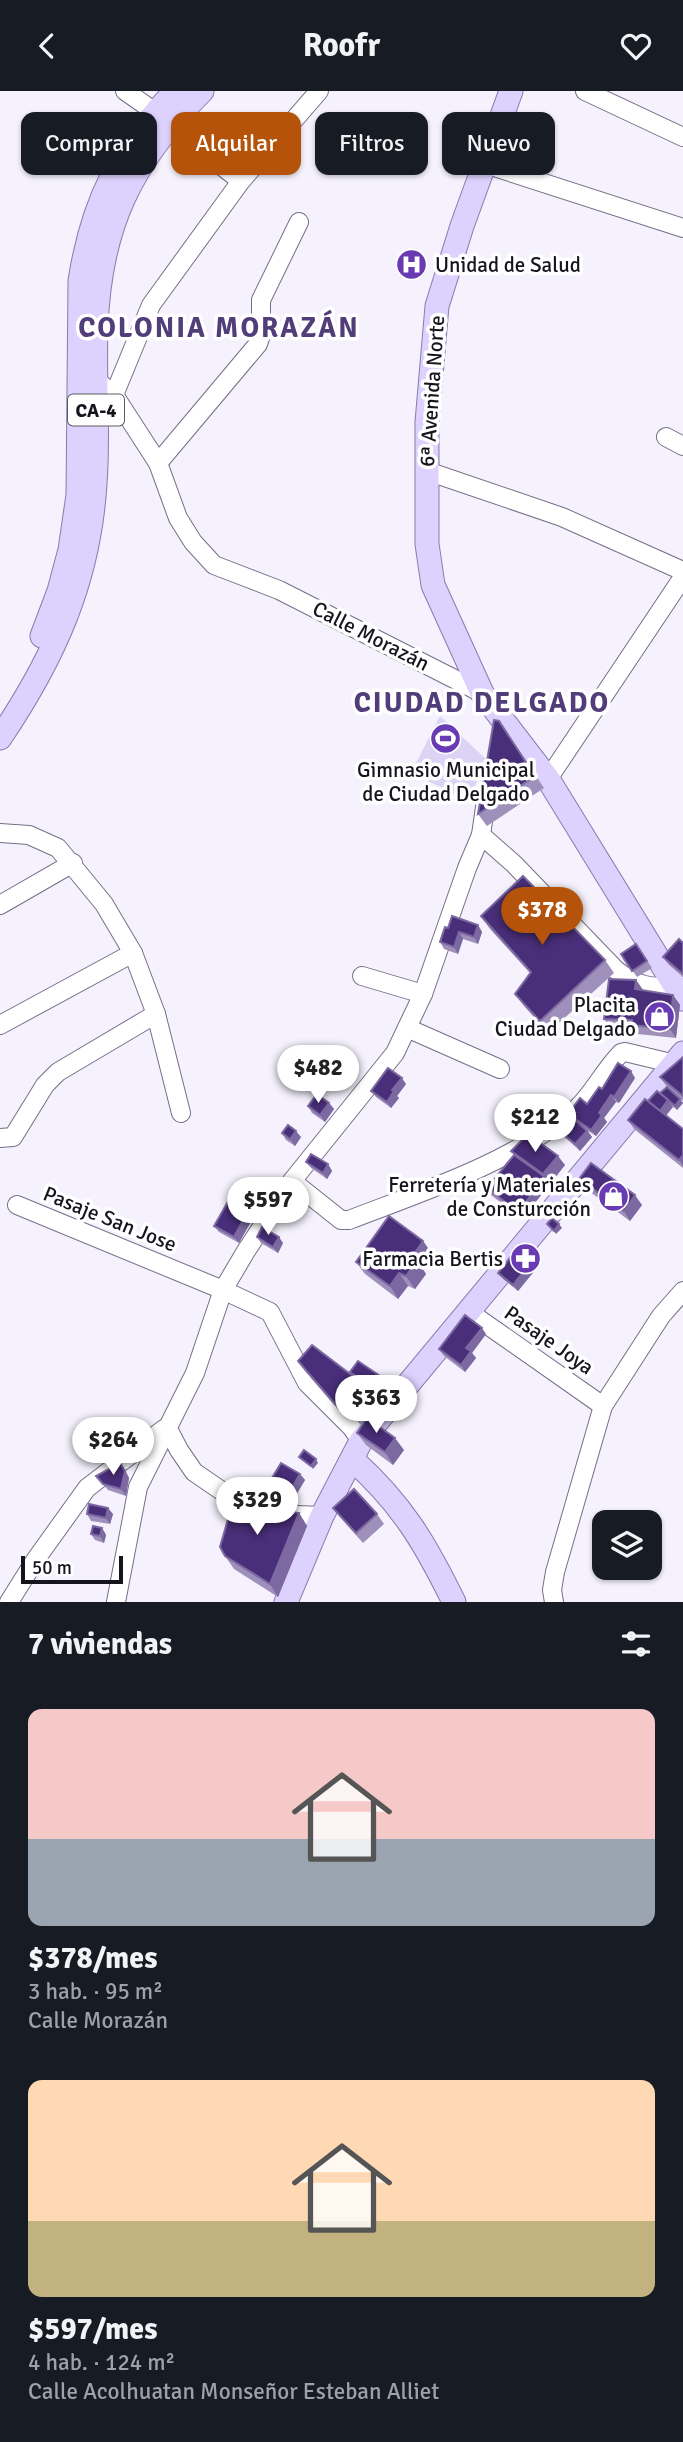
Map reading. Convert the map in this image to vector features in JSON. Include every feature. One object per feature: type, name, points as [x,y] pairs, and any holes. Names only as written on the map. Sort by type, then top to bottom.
[{"type":"main road","name":"CA-4","points":[[0,738],[46,662],[76,593],[88,541],[95,484],[98,292],[106,246],[128,188],[159,137],[162,119],[176,91]]},
{"type":"main road","name":"CA-4","points":[[0,712],[41,639],[59,591],[70,550],[78,495],[80,281],[86,248],[105,190],[121,157],[162,119],[202,91]]},
{"type":"main road","name":"6ª Avenida Norte","points":[[504,112],[511,91]]},
{"type":"main road","name":"6ª Avenida Norte","points":[[481,175],[437,306],[430,382],[427,544],[433,585],[489,701]]},
{"type":"main road","name":"Calle Morazán","points":[[489,701],[548,779],[681,994]]},
{"type":"main road","points":[[286,1602],[322,1516],[357,1450],[680,1059]]},
{"type":"main road","points":[[357,1450],[429,1551],[454,1602]]},
{"type":"street","points":[[125,91],[242,181]]},
{"type":"street","points":[[114,395],[151,305],[242,181],[319,91]]},
{"type":"street","points":[[585,91],[683,137]]},
{"type":"street","points":[[519,175],[683,228]]},
{"type":"street","points":[[158,463],[258,344],[261,335],[261,300],[299,222]]},
{"type":"street","name":"Calle Morazán","points":[[96,380],[114,395],[158,463],[178,518],[193,542],[214,565],[279,590],[489,701]]},
{"type":"street","points":[[666,437],[683,446]]},
{"type":"street","points":[[427,471],[562,517],[683,571]]},
{"type":"street","points":[[548,779],[683,577]]},
{"type":"street","points":[[489,701],[493,735]]},
{"type":"street","points":[[116,1602],[138,1487],[195,1373],[223,1290],[292,1181],[395,1052],[422,994],[481,835],[487,785]]},
{"type":"street","points":[[0,833],[29,835],[58,848],[104,904],[133,953],[156,1014],[181,1113]]},
{"type":"street","points":[[481,835],[514,864],[631,982],[681,994]]},
{"type":"street","points":[[0,905],[73,863]]},
{"type":"street","points":[[0,1025],[133,953]]},
{"type":"street","points":[[362,977],[422,994]]},
{"type":"street","points":[[6,1137],[58,1072],[156,1014]]},
{"type":"street","points":[[407,1028],[500,1069]]},
{"type":"street","points":[[292,1181],[341,1220],[349,1220],[453,1179],[542,1134],[579,1106],[621,1053],[680,1059]]},
{"type":"street","name":"Pasaje San Jose","points":[[17,1205],[270,1312],[307,1383],[352,1428],[357,1450]]},
{"type":"street","points":[[554,1602],[552,1590],[555,1572],[603,1406],[661,1316],[683,1291]]},
{"type":"street","name":"Pasaje Joya","points":[[469,1312],[603,1406]]},
{"type":"street","points":[[167,1427],[194,1472],[232,1498],[272,1514],[322,1516]]},
{"type":"street","points":[[9,1602],[36,1559],[88,1489],[167,1427]]},
{"type":"shaded area","name":"Gimnasio Municipal de Ciudad Delgado","points":[[440,716],[487,760],[468,800],[411,773]]},
{"type":"building","points":[[494,720],[499,721],[535,776],[478,814]]},
{"type":"building","points":[[523,876],[605,960],[540,1021],[515,994],[531,972],[481,916]]},
{"type":"building","points":[[452,916],[478,925],[474,937],[459,932],[454,947],[440,942]]},
{"type":"building","points":[[679,939],[683,943],[683,974],[663,957]]},
{"type":"building","points":[[636,944],[647,961],[632,971],[621,954]]},
{"type":"building","points":[[609,979],[636,980],[635,989],[673,995],[670,1029],[631,1025],[632,1020],[604,1019]]},
{"type":"building","points":[[683,1057],[683,1096],[660,1077]]},
{"type":"building","points":[[618,1063],[631,1071],[614,1097],[611,1095],[599,1113],[602,1115],[591,1130],[571,1116],[587,1131],[575,1144],[553,1125],[565,1111],[568,1114],[580,1098],[587,1104],[599,1087],[602,1089]]},
{"type":"building","points":[[388,1068],[402,1078],[392,1090],[394,1091],[387,1102],[371,1091]]},
{"type":"building","points":[[667,1087],[680,1099],[675,1106],[660,1093]]},
{"type":"building","points":[[657,1091],[668,1100],[660,1111],[648,1101]]},
{"type":"building","points":[[317,1094],[329,1103],[320,1115],[308,1106]]},
{"type":"building","points":[[645,1099],[683,1129],[683,1155],[679,1160],[628,1120]]},
{"type":"building","points":[[288,1125],[296,1131],[290,1139],[282,1133]]},
{"type":"building","points":[[528,1134],[558,1156],[543,1174],[511,1151]]},
{"type":"building","points":[[311,1154],[328,1164],[323,1173],[306,1162]]},
{"type":"building","points":[[514,1155],[545,1177],[518,1212],[487,1188]]},
{"type":"building","name":"Ferretería y Materiales de Consturcción","points":[[591,1163],[635,1195],[624,1211],[579,1179]]},
{"type":"building","points":[[230,1198],[249,1209],[234,1237],[214,1226]]},
{"type":"building","points":[[389,1216],[423,1241],[412,1257],[417,1261],[406,1276],[399,1273],[390,1286],[356,1262]]},
{"type":"building","points":[[552,1218],[559,1224],[554,1231],[547,1224]]},
{"type":"building","points":[[262,1227],[279,1237],[273,1247],[257,1237]]},
{"type":"building","points":[[520,1245],[535,1257],[513,1285],[498,1273]]},
{"type":"building","points":[[465,1315],[482,1328],[466,1348],[471,1351],[461,1365],[439,1349]]},
{"type":"building","points":[[312,1345],[354,1377],[335,1404],[298,1361]]},
{"type":"building","points":[[358,1361],[380,1376],[373,1387],[350,1372]]},
{"type":"building","points":[[367,1418],[395,1438],[385,1452],[357,1433]]},
{"type":"building","points":[[304,1450],[316,1459],[311,1466],[299,1457]]},
{"type":"building","points":[[120,1463],[125,1471],[121,1489],[103,1484],[96,1476]]},
{"type":"building","points":[[281,1463],[300,1474],[288,1494],[269,1483]]},
{"type":"building","points":[[354,1489],[377,1514],[356,1533],[333,1508]]},
{"type":"building","points":[[234,1498],[265,1508],[299,1513],[270,1584],[225,1556],[220,1547]]},
{"type":"building","points":[[89,1504],[108,1508],[106,1518],[87,1514]]},
{"type":"building","points":[[93,1526],[102,1528],[100,1536],[91,1534]]},
{"type":"place","name":"Unidad de Salud","points":[[412,265]]},
{"type":"place","name":"Gimnasio Municipal de Ciudad Delgado","points":[[446,738]]},
{"type":"place","name":"Placita Ciudad Delgado","points":[[659,1017]]},
{"type":"place","name":"Ferretería y Materiales de Consturcción","points":[[614,1197]]},
{"type":"place","name":"Farmacia Bertis","points":[[526,1259]]},
{"type":"district","name":"COLONIA MORAZÁN","points":[[219,327]]},
{"type":"district","name":"CIUDAD DELGADO","points":[[482,702]]}]
